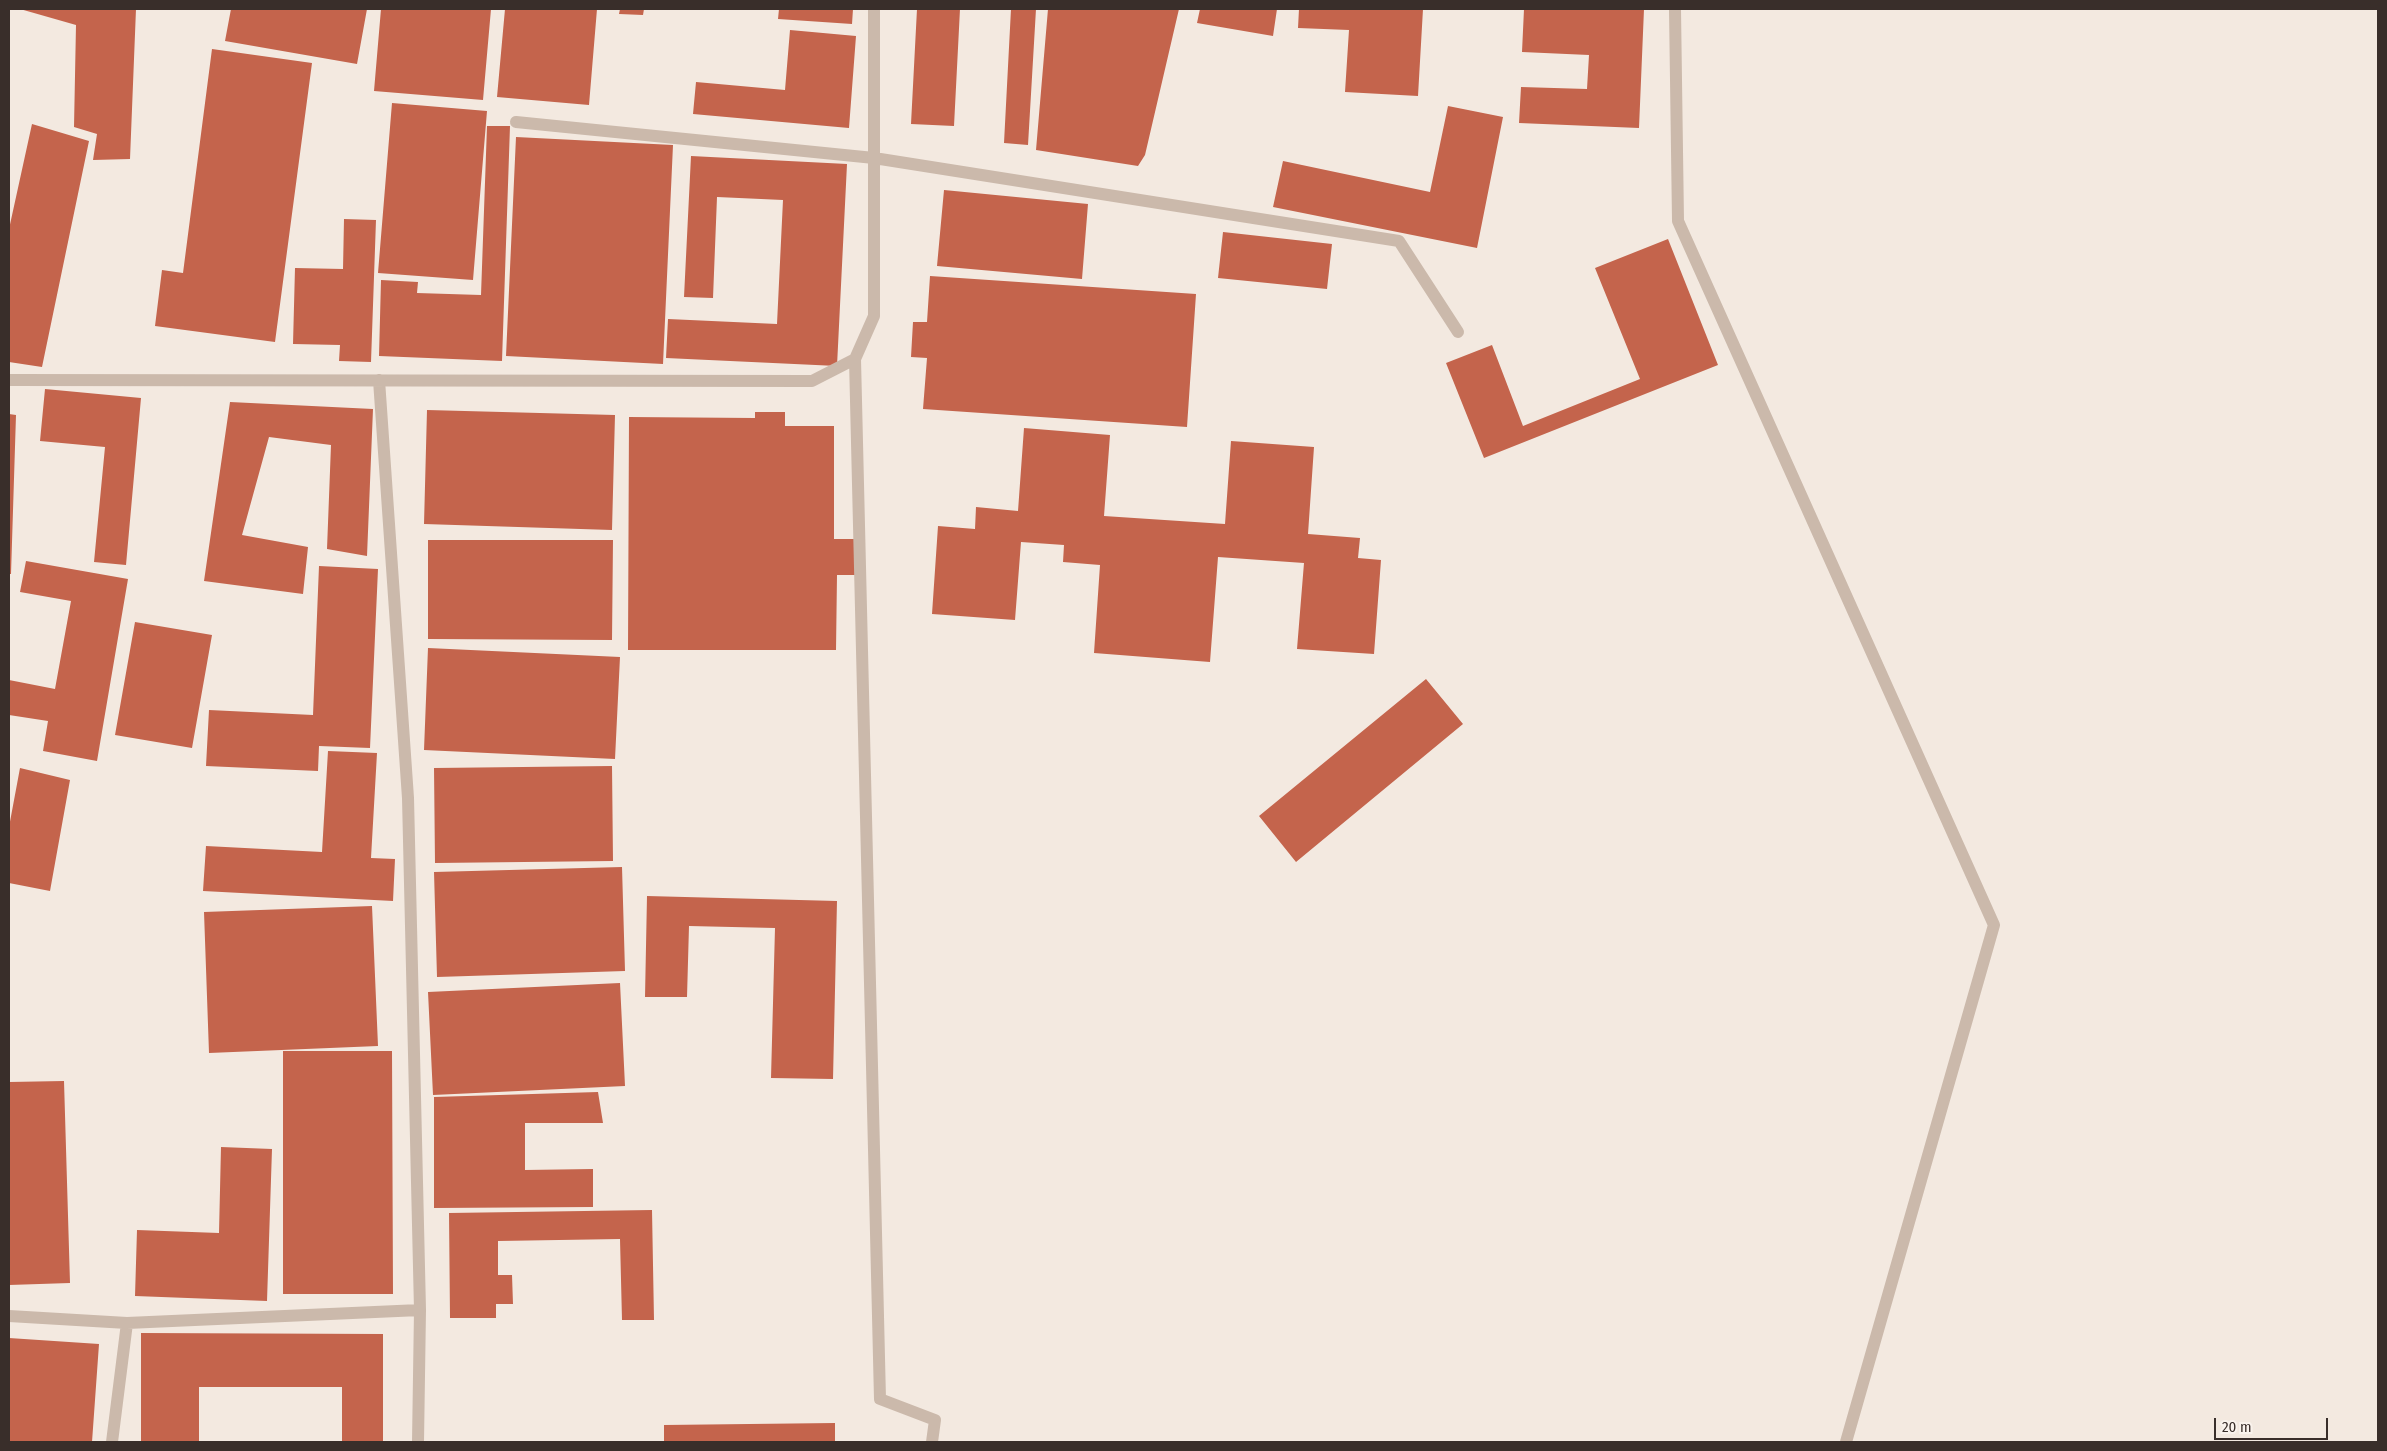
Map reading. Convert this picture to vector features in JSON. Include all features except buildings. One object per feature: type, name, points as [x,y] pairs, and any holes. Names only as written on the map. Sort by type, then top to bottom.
[{"type":"street","points":[[874,9],[874,316],[855,359],[880,1399],[935,1420],[932,1442]]},
{"type":"street","points":[[1676,9],[1678,222],[1994,925],[1846,1442]]},
{"type":"street","points":[[516,122],[874,158],[1399,240],[1458,332]]},
{"type":"street","points":[[9,380],[812,381],[855,359]]},
{"type":"street","points":[[379,380],[408,798],[420,1310],[418,1442]]},
{"type":"street","points":[[9,1316],[128,1323],[420,1310]]},
{"type":"street","points":[[112,1442],[128,1323]]}]
